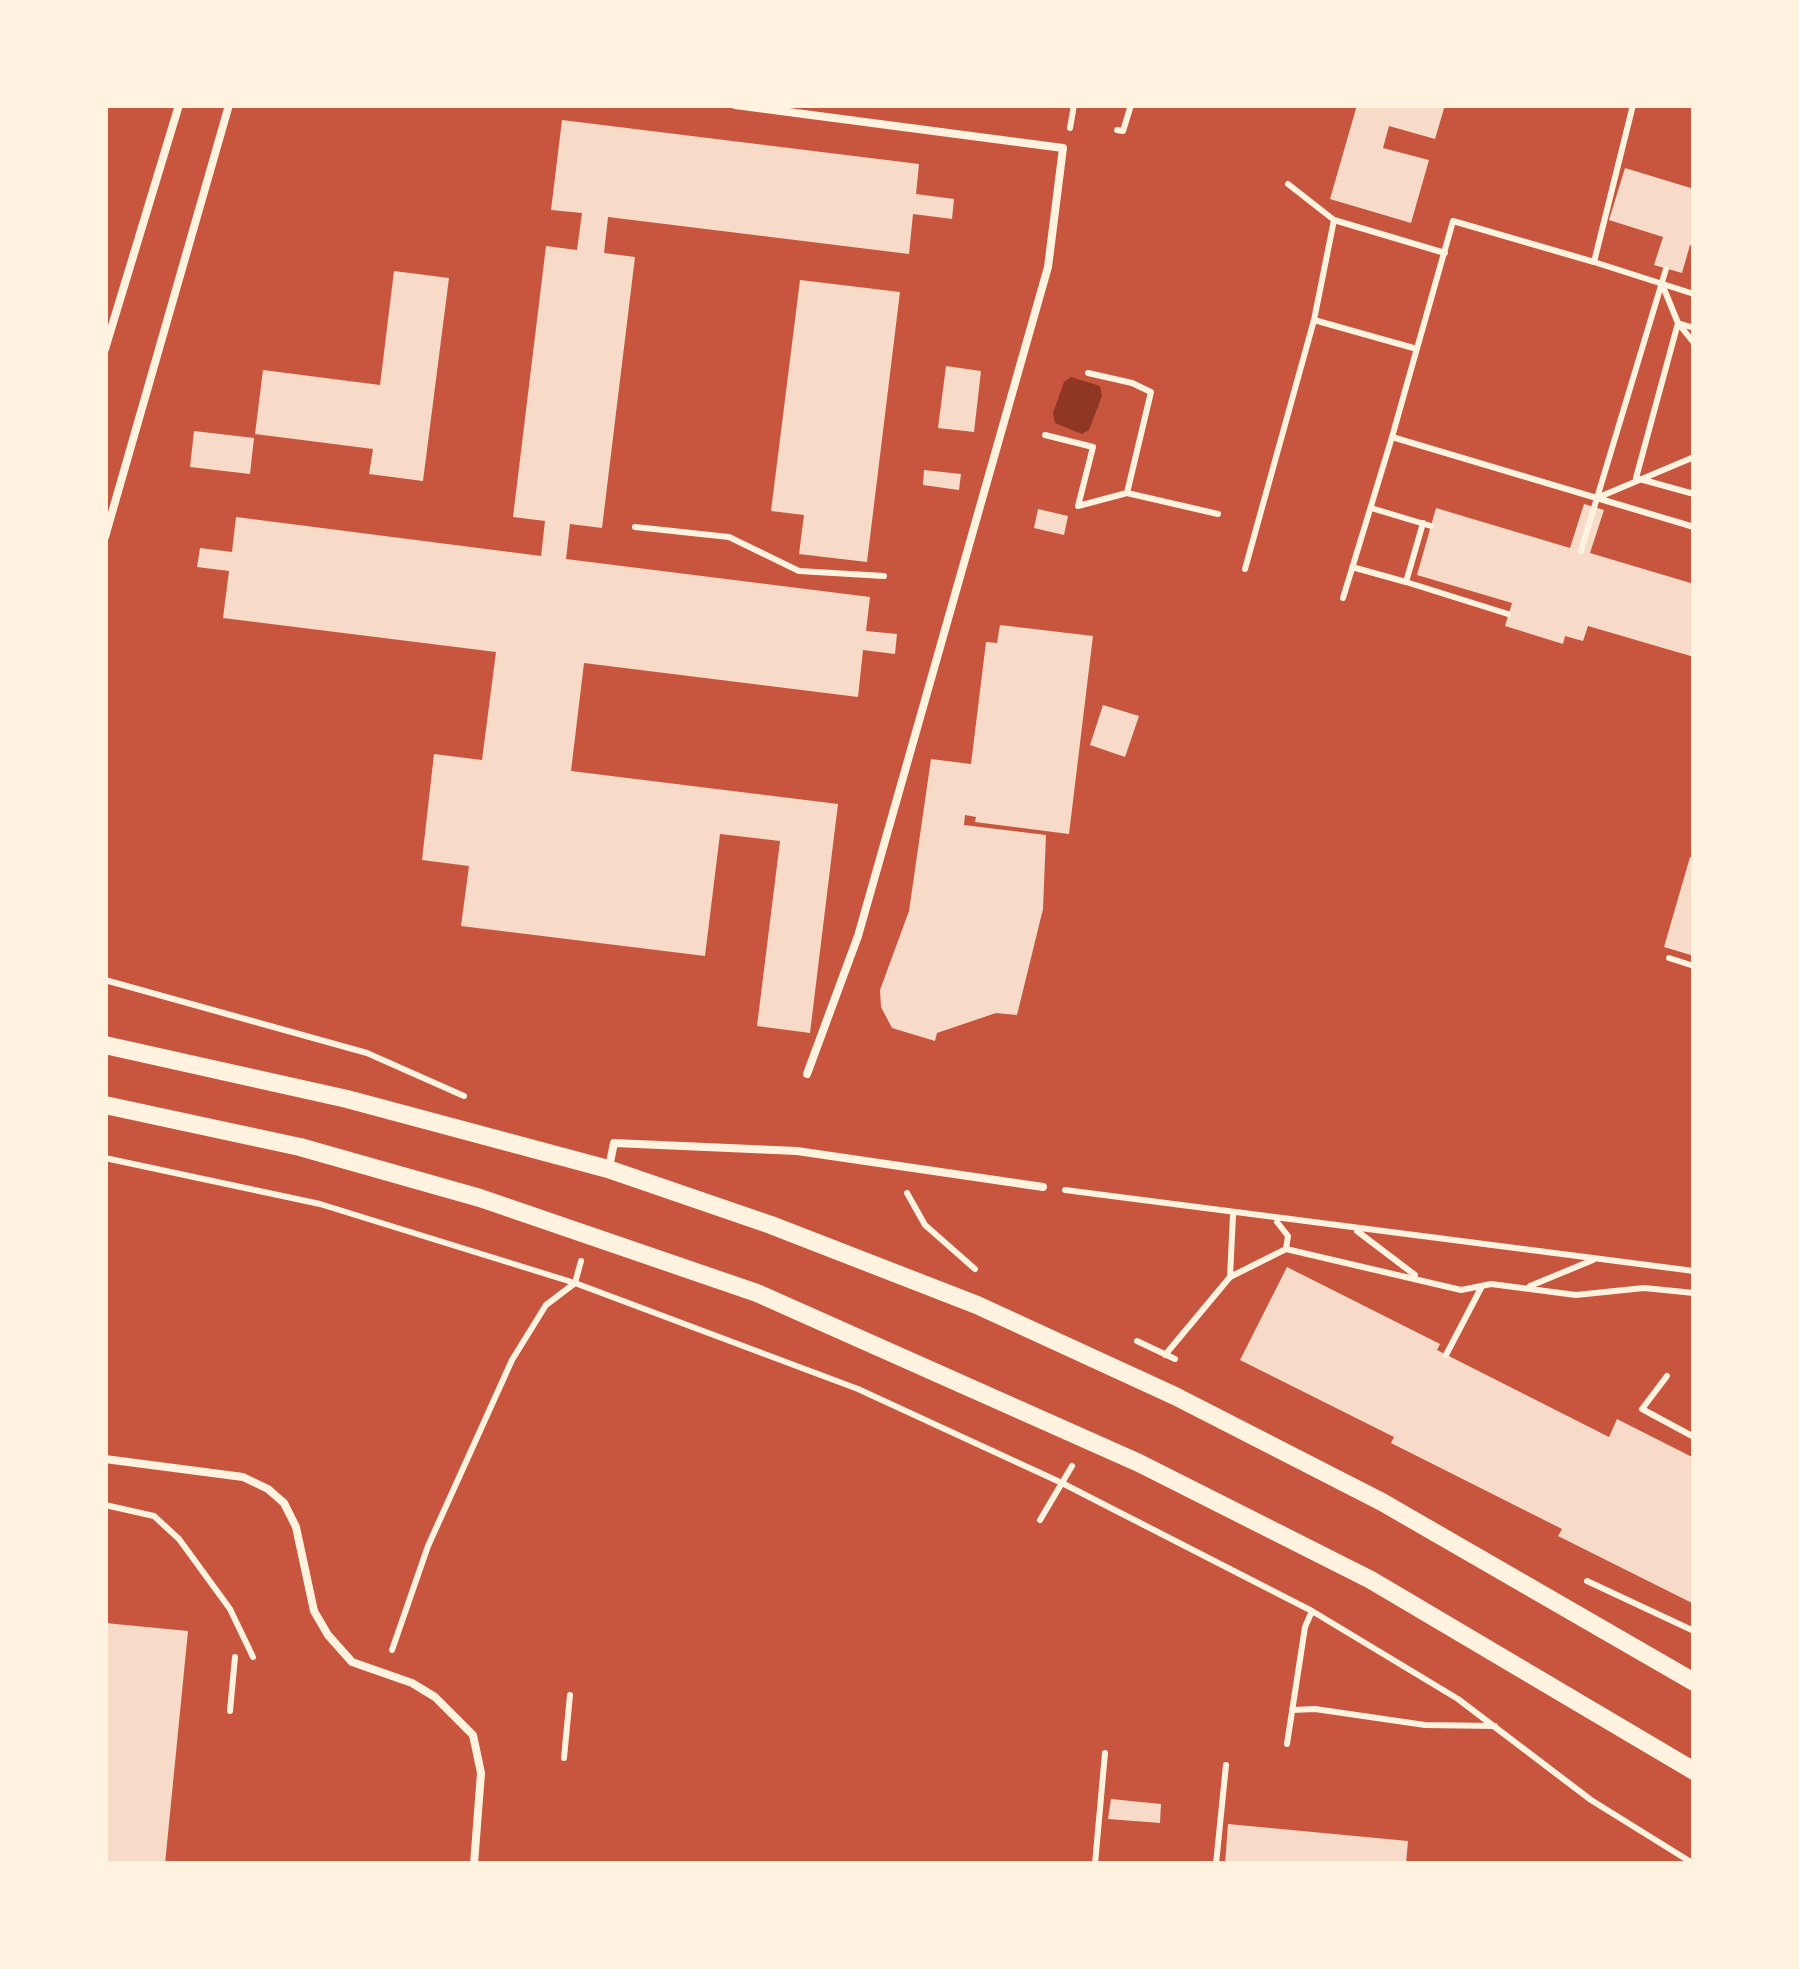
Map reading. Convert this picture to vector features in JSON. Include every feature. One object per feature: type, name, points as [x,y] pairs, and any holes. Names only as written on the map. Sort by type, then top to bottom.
[{"type":"street","points":[[105,1046],[347,1098],[608,1169],[771,1224],[977,1305],[1175,1396],[1382,1502],[1694,1682]]},
{"type":"street","points":[[105,1105],[300,1146],[462,1192],[756,1293],[1139,1462],[1317,1553],[1694,1772]]},
{"type":"lane","points":[[105,349],[179,105]]},
{"type":"lane","points":[[105,538],[228,105]]},
{"type":"lane","points":[[735,105],[1062,148],[1048,267],[858,936],[807,1074]]},
{"type":"lane","points":[[608,1169],[614,1144],[651,1145],[797,1151],[1043,1186]]},
{"type":"lane","points":[[105,1459],[229,1474],[256,1482],[277,1496],[296,1527],[320,1625],[352,1662],[435,1697],[473,1735],[482,1773],[474,1864]]},
{"type":"path","points":[[1117,130],[1123,131],[1131,105]]},
{"type":"path","points":[[1594,262],[1633,105]]},
{"type":"path","points":[[1288,184],[1334,220],[1444,253]]},
{"type":"path","points":[[1245,569],[1314,320],[1334,220]]},
{"type":"path","points":[[1344,598],[1453,221],[1694,294]]},
{"type":"path","points":[[1582,551],[1666,269]]},
{"type":"path","points":[[1662,284],[1678,323],[1694,343]]},
{"type":"path","points":[[1314,320],[1417,349]]},
{"type":"path","points":[[1678,323],[1694,328]]},
{"type":"path","points":[[1636,478],[1678,323]]},
{"type":"path","points":[[1088,373],[1132,383],[1151,392],[1127,494]]},
{"type":"path","points":[[1045,434],[1093,447],[1078,506],[1127,494],[1218,514]]},
{"type":"path","points":[[1392,437],[1694,527]]},
{"type":"path","points":[[1597,498],[1636,478],[1694,457]]},
{"type":"path","points":[[1636,478],[1694,494]]},
{"type":"path","points":[[1371,508],[1427,524],[1406,582]]},
{"type":"path","points":[[635,527],[728,537],[799,571],[884,576]]},
{"type":"path","points":[[1352,568],[1508,614]]},
{"type":"path","points":[[1669,958],[1694,966]]},
{"type":"path","points":[[105,980],[151,996],[368,1053],[472,1100]]},
{"type":"path","points":[[105,1158],[320,1204],[575,1283],[858,1389],[1062,1483],[1312,1611],[1499,1726],[1592,1800],[1694,1864]]},
{"type":"path","points":[[1043,1186],[1233,1215],[1694,1271]]},
{"type":"path","points":[[1230,1276],[1233,1215]]},
{"type":"path","points":[[1276,1220],[1288,1236],[1286,1248]]},
{"type":"path","points":[[1356,1230],[1417,1276]]},
{"type":"path","points":[[1166,1354],[1230,1276],[1286,1248],[1417,1276],[1460,1290],[1529,1286],[1576,1294],[1644,1288],[1694,1293]]},
{"type":"path","points":[[1529,1286],[1594,1259]]},
{"type":"path","points":[[384,1674],[428,1546],[512,1360],[546,1305],[575,1283]]},
{"type":"path","points":[[1446,1355],[1482,1286]]},
{"type":"path","points":[[1666,1376],[1642,1409],[1694,1436]]},
{"type":"path","points":[[1040,1520],[1062,1483]]},
{"type":"path","points":[[105,1505],[154,1516],[179,1539],[230,1609],[253,1657]]},
{"type":"path","points":[[1287,1744],[1305,1627],[1312,1611]]},
{"type":"path","points":[[230,1711],[235,1657]]},
{"type":"path","points":[[564,1758],[570,1695]]},
{"type":"path","points":[[1292,1710],[1315,1709],[1425,1725],[1499,1726]]},
{"type":"path","points":[[1095,1864],[1106,1753]]},
{"type":"path","points":[[1216,1864],[1226,1765]]},
{"type":"shaded area","points":[[1071,377],[1100,386],[1102,396],[1089,430],[1082,434],[1055,423],[1053,413],[1064,382]]},
{"type":"building","points":[[1357,105],[1445,105],[1435,139],[1389,126],[1383,148],[1429,160],[1411,223],[1330,199]]},
{"type":"building","points":[[562,120],[919,164],[916,194],[954,199],[952,219],[913,214],[909,254],[608,217],[604,253],[635,257],[602,528],[570,524],[566,559],[870,597],[866,631],[897,634],[895,654],[863,650],[858,697],[584,663],[571,771],[838,804],[810,1033],[757,1026],[780,841],[720,834],[705,956],[461,926],[469,866],[422,860],[434,754],[482,760],[496,652],[223,618],[229,571],[197,567],[200,548],[232,552],[236,517],[541,556],[545,521],[513,517],[546,246],[577,250],[582,213],[551,210]]},
{"type":"building","points":[[1625,168],[1694,189],[1694,247],[1690,245],[1682,273],[1654,265],[1663,237],[1609,220]]},
{"type":"building","points":[[394,271],[449,278],[423,481],[369,474],[373,449],[255,434],[263,370],[380,385]]},
{"type":"building","points":[[800,280],[900,292],[867,562],[799,554],[804,515],[771,511]]},
{"type":"building","points":[[946,366],[981,371],[974,432],[938,428]]},
{"type":"building","points":[[194,431],[254,438],[250,474],[190,467]]},
{"type":"building","points":[[924,470],[961,474],[959,490],[923,485]]},
{"type":"building","points":[[1584,504],[1604,510],[1590,553],[1694,584],[1694,657],[1588,626],[1583,641],[1565,636],[1563,644],[1505,626],[1512,603],[1417,575],[1436,508],[1570,548]]},
{"type":"building","points":[[1038,509],[1068,516],[1064,535],[1034,528]]},
{"type":"building","points":[[1000,625],[1093,636],[1069,834],[975,822],[976,817],[965,815],[964,825],[1046,835],[1043,909],[1017,1015],[996,1013],[937,1033],[935,1041],[892,1028],[881,1007],[880,990],[909,911],[931,759],[971,764],[986,642],[997,643]]},
{"type":"building","points":[[1103,705],[1139,716],[1125,757],[1090,745]]},
{"type":"building","points":[[1690,857],[1694,858],[1694,956],[1664,947]]},
{"type":"building","points":[[1287,1267],[1440,1344],[1437,1350],[1609,1437],[1617,1419],[1694,1458],[1694,1604],[1558,1536],[1562,1529],[1391,1443],[1394,1437],[1240,1360]]},
{"type":"building","points":[[105,1623],[188,1631],[165,1864],[105,1864]]},
{"type":"building","points":[[1111,1799],[1161,1804],[1160,1823],[1108,1819]]},
{"type":"building","points":[[1228,1824],[1408,1841],[1406,1864],[1225,1864]]}]
